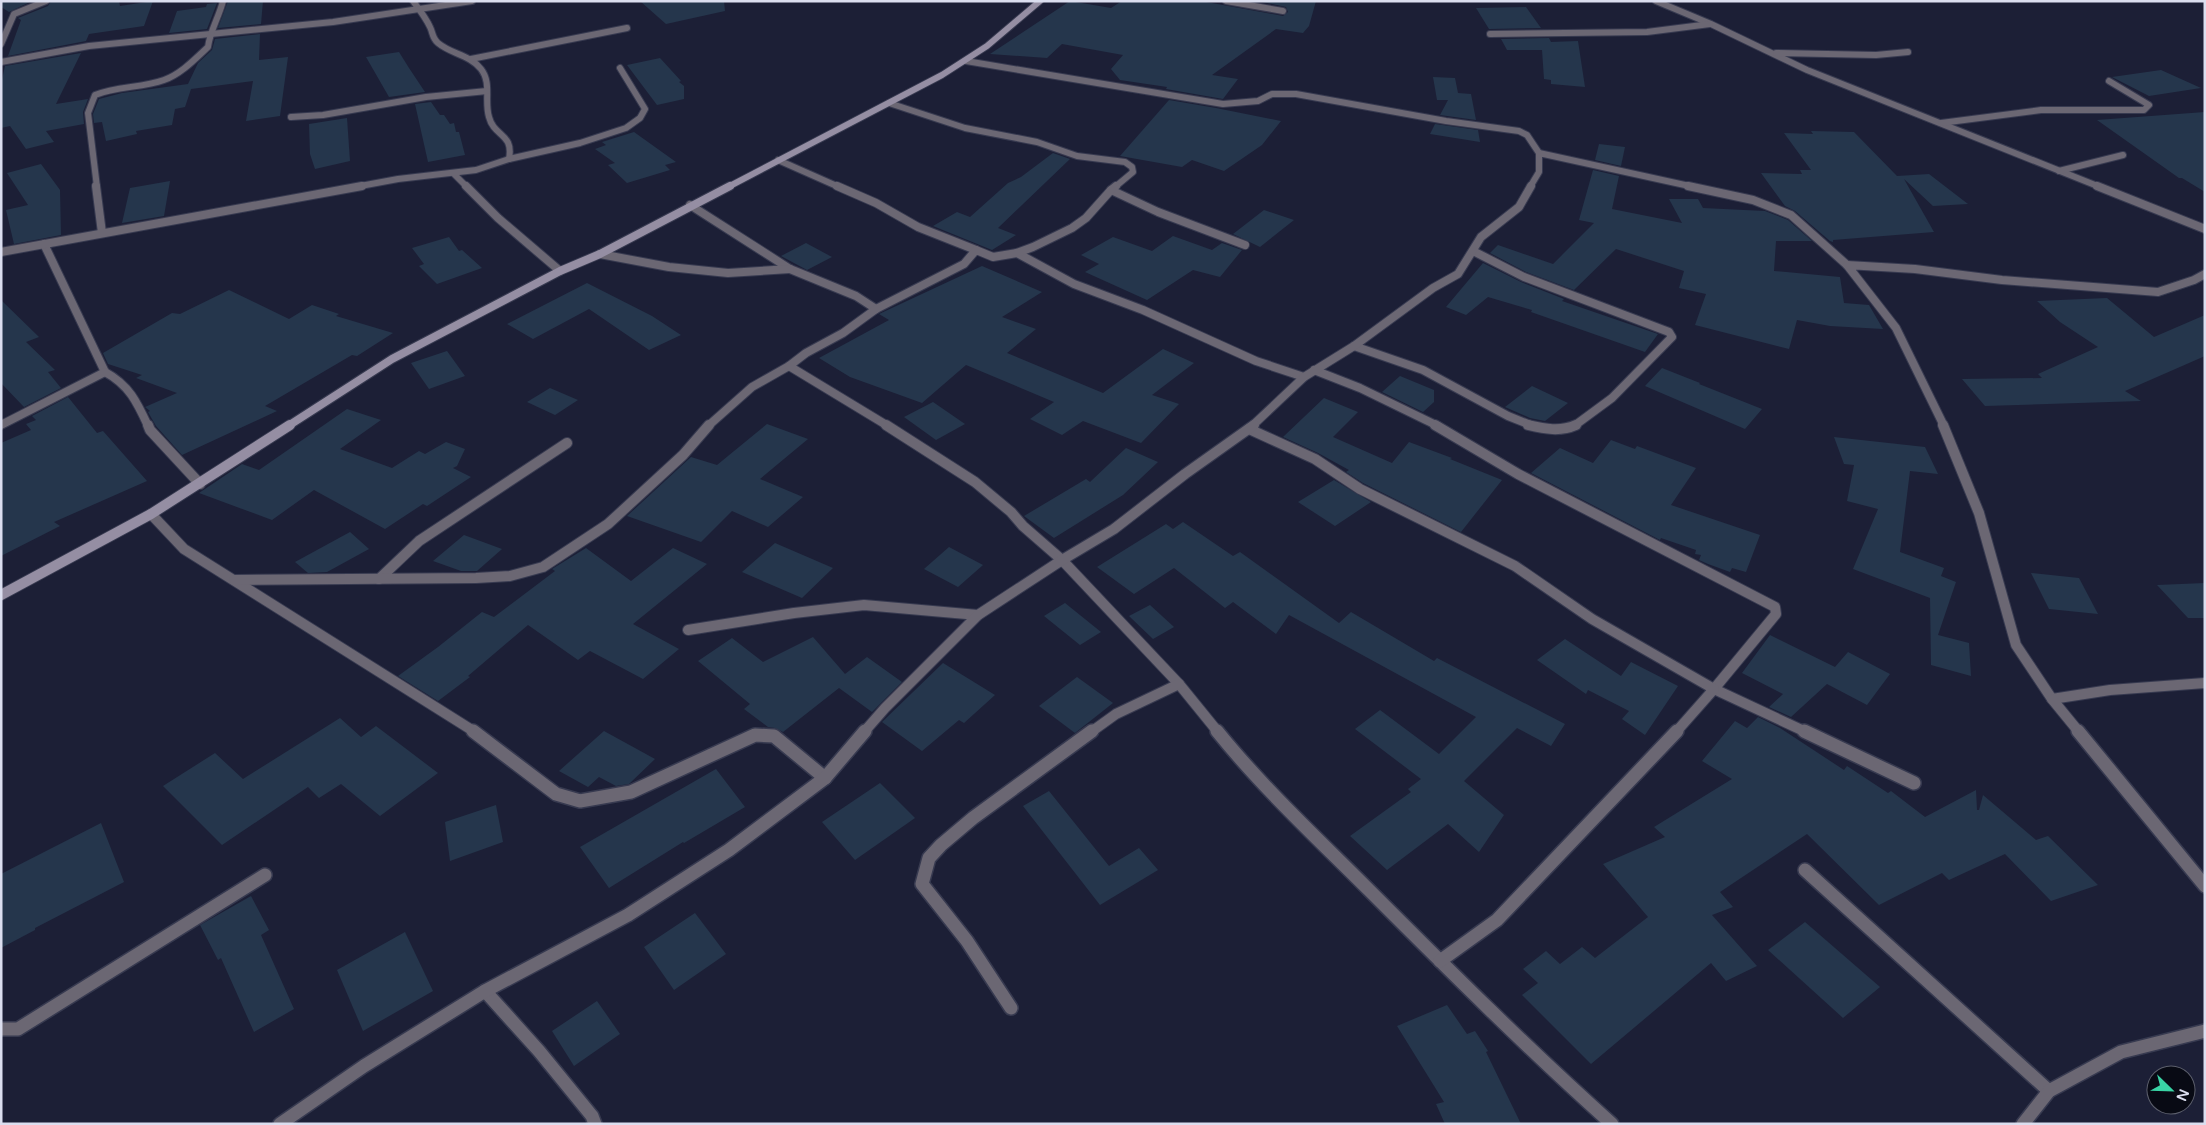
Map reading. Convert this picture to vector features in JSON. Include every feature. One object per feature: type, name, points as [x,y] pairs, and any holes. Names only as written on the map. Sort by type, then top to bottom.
[{"type":"street","points":[[1,44],[14,14],[46,1]]},
{"type":"street","points":[[102,233],[88,113],[95,95],[105,91],[165,80],[180,72],[208,47],[210,34],[219,16],[222,1]]},
{"type":"street","points":[[413,1],[419,8],[433,38],[457,54],[471,59],[485,75],[490,121],[508,139],[512,150],[510,159]]},
{"type":"street","points":[[1,62],[89,46],[333,22],[472,1]]},
{"type":"street","points":[[1,595],[151,514],[392,359],[560,271],[600,254],[966,61],[1009,29],[1040,1]]},
{"type":"street","points":[[1226,1],[1283,11]]},
{"type":"street","points":[[1656,1],[1711,24],[1807,70],[2205,228]]},
{"type":"street","points":[[1490,34],[1647,32],[1711,24]]},
{"type":"street","points":[[471,59],[627,28]]},
{"type":"street","points":[[1773,54],[1876,55],[1908,52]]},
{"type":"street","points":[[280,1124],[364,1066],[485,991],[628,915],[729,850],[825,778],[884,708],[978,615],[1121,524],[1185,474],[1249,429],[1304,377],[1354,346],[1433,288],[1458,274],[1481,237],[1519,207],[1539,172],[1539,153],[1527,135],[1503,128],[1437,119],[1296,94],[1272,94],[1258,101],[1223,104],[966,61]]},
{"type":"street","points":[[1,252],[398,179],[476,170],[510,159],[580,143],[626,128],[640,118],[645,109],[620,68]]},
{"type":"street","points":[[1940,123],[2041,110],[2144,110],[2149,105],[2110,81]]},
{"type":"street","points":[[291,117],[308,118],[362,110],[416,98],[487,91]]},
{"type":"street","points":[[778,160],[876,203],[918,227],[976,250],[986,256],[993,257],[1018,253],[1072,228],[1086,218],[1111,190],[1133,172],[1132,167],[1125,162],[1077,156],[1037,142],[965,128],[889,103]]},
{"type":"street","points":[[1539,153],[1753,200],[1791,215],[1847,265],[1896,328],[1952,442],[1979,513],[2016,644],[2052,699],[2205,886]]},
{"type":"street","points":[[2059,171],[2123,155]]},
{"type":"street","points":[[454,174],[498,218],[560,271]]},
{"type":"street","points":[[1111,190],[1158,212],[1245,245]]},
{"type":"street","points":[[690,205],[790,269],[812,280],[857,294],[876,309]]},
{"type":"street","points":[[44,244],[105,372],[118,379],[136,400],[150,430],[200,484]]},
{"type":"street","points":[[234,580],[510,576],[543,567],[608,524],[682,456],[711,422],[752,387],[789,366],[806,353],[843,333],[876,309],[964,264],[976,250]]},
{"type":"street","points":[[1354,346],[1391,356],[1446,381],[1498,411],[1533,427],[1558,430],[1573,427],[1603,406],[1672,337],[1669,332],[1524,277],[1473,252]]},
{"type":"street","points":[[1018,253],[1074,284],[1143,310],[1256,361],[1304,377]]},
{"type":"street","points":[[600,254],[669,267],[728,273],[790,269]]},
{"type":"street","points":[[1847,265],[1915,269],[2022,282],[2158,292],[2194,280],[2205,274]]},
{"type":"street","points":[[789,366],[876,418],[975,482],[1011,512],[1023,526],[1062,560],[1156,662],[1180,684],[1246,766],[1440,961],[1565,1082],[1612,1124]]},
{"type":"street","points":[[1314,370],[1360,388],[1450,432],[1518,474],[1774,607],[1776,614],[1669,741],[1497,920],[1440,961]]},
{"type":"street","points":[[1,424],[105,372]]},
{"type":"street","points":[[1249,429],[1315,459],[1360,489],[1514,566],[1592,619],[1714,689],[1914,784]]},
{"type":"street","points":[[379,579],[419,541],[567,443]]},
{"type":"street","points":[[151,514],[184,549],[487,740],[556,794],[580,801],[631,792],[755,735],[774,736],[825,778]]},
{"type":"street","points":[[688,630],[794,613],[864,605],[978,615]]},
{"type":"street","points":[[1012,1008],[967,941],[922,884],[929,858],[941,845],[973,818],[1116,714],[1180,684]]},
{"type":"street","points":[[2052,699],[2110,690],[2205,684]]},
{"type":"street","points":[[1805,870],[2049,1091]]},
{"type":"street","points":[[1,1029],[18,1029],[265,874]]},
{"type":"street","points":[[485,991],[540,1051],[592,1116],[595,1124]]},
{"type":"street","points":[[2023,1124],[2049,1091],[2121,1052],[2205,1031]]},
{"type":"building","points":[[1,1],[32,1],[9,12],[1,7]]},
{"type":"building","points":[[51,1],[119,1],[120,6],[153,1],[144,26],[89,34],[86,41],[8,56],[21,20],[18,18],[48,6]]},
{"type":"building","points":[[228,1],[263,1],[261,24],[218,28]]},
{"type":"building","points":[[640,1],[724,1],[725,11],[666,24]]},
{"type":"building","points":[[1070,1],[1111,8],[1122,1],[1201,1],[1283,16],[1288,12],[1286,7],[1258,1],[1316,1],[1309,26],[1303,33],[1276,29],[1212,75],[1238,79],[1223,99],[1166,89],[1167,87],[1120,80],[1111,69],[1123,55],[1062,44],[1047,58],[990,54]]},
{"type":"building","points":[[217,3],[207,29],[169,33],[177,11],[206,7],[207,4]]},
{"type":"building","points":[[1526,7],[1541,28],[1489,29],[1476,8]]},
{"type":"building","points":[[260,34],[259,60],[288,57],[280,116],[246,121],[253,81],[191,89],[185,107],[175,109],[172,125],[136,131],[137,134],[106,141],[102,122],[94,123],[93,114],[99,99],[122,93],[188,84],[198,63],[212,50],[215,39]]},
{"type":"building","points":[[1549,38],[1551,42],[1578,41],[1585,87],[1551,84],[1551,80],[1544,79],[1542,50],[1507,50],[1501,39]]},
{"type":"building","points":[[399,52],[425,92],[389,97],[366,57]]},
{"type":"building","points":[[81,53],[56,104],[88,99],[83,112],[84,124],[46,131],[54,142],[26,149],[10,126],[1,128],[1,84],[5,66]]},
{"type":"building","points":[[660,58],[684,86],[684,99],[657,105],[627,65]]},
{"type":"building","points":[[2161,70],[2201,88],[2149,96],[2112,77]]},
{"type":"building","points":[[1433,77],[1455,78],[1458,93],[1471,94],[1476,120],[1440,115],[1448,100],[1437,100]]},
{"type":"building","points":[[1169,100],[1281,121],[1262,145],[1224,171],[1192,160],[1182,167],[1120,156]]},
{"type":"building","points":[[431,102],[440,115],[444,115],[450,124],[454,123],[456,132],[459,132],[465,155],[428,162],[415,104]]},
{"type":"building","points":[[2205,112],[2205,192],[2179,178],[2097,120]]},
{"type":"building","points":[[347,118],[350,161],[315,169],[310,154],[309,124]]},
{"type":"building","points":[[1435,124],[1478,130],[1480,142],[1430,134]]},
{"type":"building","points":[[1811,131],[1854,132],[1897,176],[1929,174],[1968,204],[1933,206],[1904,179],[1934,232],[1830,241],[1795,211],[1785,206],[1761,173],[1802,174],[1800,170],[1811,170],[1784,133],[1813,134]]},
{"type":"building","points":[[634,132],[676,162],[665,165],[670,170],[627,183],[608,165],[615,163],[595,149],[606,145],[602,142]]},
{"type":"building","points":[[1599,144],[1625,147],[1621,166],[1595,160]]},
{"type":"building","points":[[1053,153],[1070,159],[998,228],[1016,235],[992,250],[933,226],[957,212],[970,217],[1008,183],[1021,177]]},
{"type":"building","points":[[41,164],[60,190],[61,235],[14,244],[6,210],[28,205],[7,173]]},
{"type":"building","points":[[1593,170],[1619,176],[1612,209],[1682,223],[1669,199],[1698,199],[1703,208],[1765,211],[1788,220],[1812,241],[1776,241],[1774,271],[1840,277],[1844,303],[1869,305],[1883,329],[1830,326],[1797,320],[1789,349],[1695,325],[1706,294],[1679,288],[1684,271],[1616,249],[1574,290],[1526,272],[1490,253],[1498,245],[1553,264],[1594,223],[1579,220]]},
{"type":"building","points":[[170,181],[164,216],[122,223],[130,188]]},
{"type":"building","points":[[1264,210],[1294,220],[1260,247],[1233,234]]},
{"type":"building","points":[[1173,236],[1212,250],[1222,243],[1242,250],[1220,277],[1193,270],[1147,300],[1085,272],[1099,264],[1081,255],[1113,237],[1152,251]]},
{"type":"building","points":[[449,237],[459,251],[462,250],[482,268],[437,284],[419,266],[424,264],[412,248]]},
{"type":"building","points":[[806,243],[832,257],[807,270],[781,256]]},
{"type":"building","points":[[1483,263],[1521,282],[1564,299],[1562,301],[1658,334],[1645,352],[1531,312],[1532,310],[1488,297],[1466,315],[1446,307]]},
{"type":"building","points":[[982,266],[1042,292],[1002,317],[1036,329],[1007,353],[1103,393],[1163,349],[1194,363],[1152,395],[1179,404],[1141,443],[1083,421],[1062,435],[1030,419],[1054,402],[966,365],[922,403],[850,377],[819,358],[889,320],[879,314]]},
{"type":"building","points":[[587,283],[652,316],[681,335],[649,350],[589,309],[533,339],[507,324]]},
{"type":"building","points":[[229,290],[289,319],[312,305],[339,314],[336,316],[393,333],[357,356],[352,355],[265,406],[277,411],[182,455],[156,426],[148,412],[150,411],[145,407],[177,393],[136,378],[142,375],[108,364],[103,353],[172,313],[180,314]]},
{"type":"building","points":[[2107,298],[2154,337],[2205,315],[2205,356],[2125,391],[2141,401],[1985,406],[1962,379],[2042,378],[2038,374],[2098,347],[2060,322],[2037,301]]},
{"type":"building","points":[[1,300],[39,337],[26,342],[55,370],[48,372],[61,388],[24,407],[1,383]]},
{"type":"building","points":[[447,351],[465,376],[429,389],[411,363]]},
{"type":"building","points":[[1662,368],[1762,409],[1745,429],[1645,386]]},
{"type":"building","points":[[1400,376],[1434,390],[1434,402],[1423,412],[1382,392]]},
{"type":"building","points":[[1532,386],[1568,403],[1545,421],[1530,418],[1505,407]]},
{"type":"building","points":[[550,388],[578,400],[555,415],[527,402]]},
{"type":"building","points":[[68,397],[97,433],[103,431],[147,481],[54,522],[60,526],[1,556],[1,443],[31,430],[26,424],[36,420],[32,416]]},
{"type":"building","points":[[1324,398],[1358,412],[1333,437],[1392,463],[1409,442],[1502,480],[1461,532],[1363,483],[1346,472],[1349,470],[1283,437]]},
{"type":"building","points":[[933,402],[965,424],[936,440],[904,417]]},
{"type":"building","points":[[347,409],[381,420],[340,449],[392,468],[419,451],[425,454],[446,442],[465,449],[457,466],[453,468],[471,477],[427,506],[423,504],[385,529],[314,490],[272,520],[199,493],[242,464],[259,470]]},
{"type":"building","points":[[767,424],[808,439],[760,479],[803,497],[768,527],[732,511],[701,542],[627,516],[691,457],[717,465]]},
{"type":"building","points":[[1834,437],[1925,447],[1938,474],[1910,471],[1900,552],[1944,568],[1941,576],[1956,582],[1938,635],[1969,643],[1971,676],[1931,665],[1930,598],[1853,569],[1878,509],[1847,501],[1854,465],[1844,464]]},
{"type":"building","points":[[1611,440],[1635,449],[1637,446],[1696,468],[1671,505],[1760,535],[1746,572],[1732,568],[1730,572],[1699,560],[1701,555],[1695,554],[1696,550],[1661,538],[1660,540],[1531,473],[1560,448],[1593,463]]},
{"type":"building","points":[[1126,448],[1158,462],[1123,495],[1054,538],[1024,516],[1086,479],[1090,482]]},
{"type":"building","points":[[1334,480],[1371,502],[1335,526],[1298,502]]},
{"type":"building","points":[[1183,522],[1233,556],[1240,552],[1339,623],[1351,612],[1434,661],[1437,658],[1565,724],[1551,746],[1517,728],[1464,781],[1504,815],[1479,852],[1448,824],[1387,870],[1350,836],[1411,792],[1408,789],[1421,779],[1355,729],[1380,710],[1439,754],[1476,717],[1289,615],[1276,634],[1233,602],[1225,608],[1174,568],[1134,594],[1097,567],[1166,524],[1173,529]]},
{"type":"building","points":[[350,532],[369,549],[327,572],[308,573],[295,562]]},
{"type":"building","points":[[464,535],[502,549],[477,571],[461,571],[433,561]]},
{"type":"building","points":[[775,543],[833,568],[802,598],[742,572]]},
{"type":"building","points":[[949,547],[983,565],[958,587],[924,569]]},
{"type":"building","points":[[586,548],[631,581],[673,548],[707,564],[633,624],[679,649],[643,679],[590,651],[578,660],[528,625],[468,676],[470,677],[438,701],[398,676],[482,612],[494,617],[555,571],[552,569]]},
{"type":"building","points":[[2031,573],[2079,578],[2098,614],[2049,609]]},
{"type":"building","points":[[2205,583],[2205,618],[2188,618],[2157,585]]},
{"type":"building","points":[[1065,603],[1101,632],[1080,645],[1044,616]]},
{"type":"building","points":[[1150,605],[1174,627],[1153,639],[1129,616]]},
{"type":"building","points":[[1770,635],[1835,667],[1848,652],[1890,674],[1867,705],[1827,684],[1791,717],[1769,707],[1783,694],[1742,673]]},
{"type":"building","points":[[813,637],[845,674],[867,657],[902,682],[872,712],[839,688],[783,732],[768,727],[744,709],[750,704],[698,661],[732,638],[763,662]]},
{"type":"building","points":[[1565,639],[1621,676],[1631,662],[1678,686],[1645,735],[1622,719],[1629,711],[1588,690],[1586,694],[1537,660]]},
{"type":"building","points":[[943,663],[995,695],[964,723],[959,720],[922,751],[882,722]]},
{"type":"building","points":[[1077,677],[1113,703],[1075,733],[1039,706]]},
{"type":"building","points":[[1758,717],[1780,728],[1844,770],[1847,766],[1888,793],[1891,791],[1925,817],[1976,790],[1977,810],[1979,810],[1983,795],[2036,840],[2048,836],[2098,885],[2051,901],[2005,854],[1949,880],[1942,873],[1879,905],[1807,834],[1720,892],[1733,907],[1712,915],[1757,966],[1726,981],[1711,963],[1591,1064],[1522,995],[1538,983],[1523,969],[1546,951],[1560,964],[1582,947],[1595,958],[1648,917],[1603,864],[1665,837],[1654,827],[1732,779],[1702,761],[1735,721],[1747,728]]},
{"type":"building","points":[[340,718],[361,737],[376,726],[438,773],[380,816],[341,784],[319,798],[308,787],[222,845],[163,786],[215,753],[243,779]]},
{"type":"building","points":[[604,731],[655,759],[629,784],[616,786],[599,777],[588,787],[559,771]]},
{"type":"building","points":[[716,769],[745,807],[683,842],[609,888],[580,847]]},
{"type":"building","points":[[880,783],[915,818],[855,860],[822,822]]},
{"type":"building","points":[[1049,791],[1109,866],[1139,848],[1158,870],[1100,905],[1023,806]]},
{"type":"building","points":[[496,805],[503,842],[450,861],[445,822]]},
{"type":"building","points":[[101,823],[124,882],[35,928],[35,930],[1,948],[1,874]]},
{"type":"building","points":[[251,896],[269,930],[261,935],[294,1009],[254,1032],[221,958],[218,960],[200,925]]},
{"type":"building","points":[[695,913],[726,954],[674,990],[644,947]]},
{"type":"building","points":[[1805,922],[1880,987],[1843,1018],[1768,950]]},
{"type":"building","points":[[405,932],[433,991],[363,1031],[337,970]]},
{"type":"building","points":[[597,1001],[620,1034],[574,1066],[552,1031]]},
{"type":"building","points":[[1447,1005],[1467,1034],[1475,1031],[1488,1051],[1486,1052],[1521,1124],[1445,1124],[1436,1104],[1444,1102],[1397,1026]]}]
